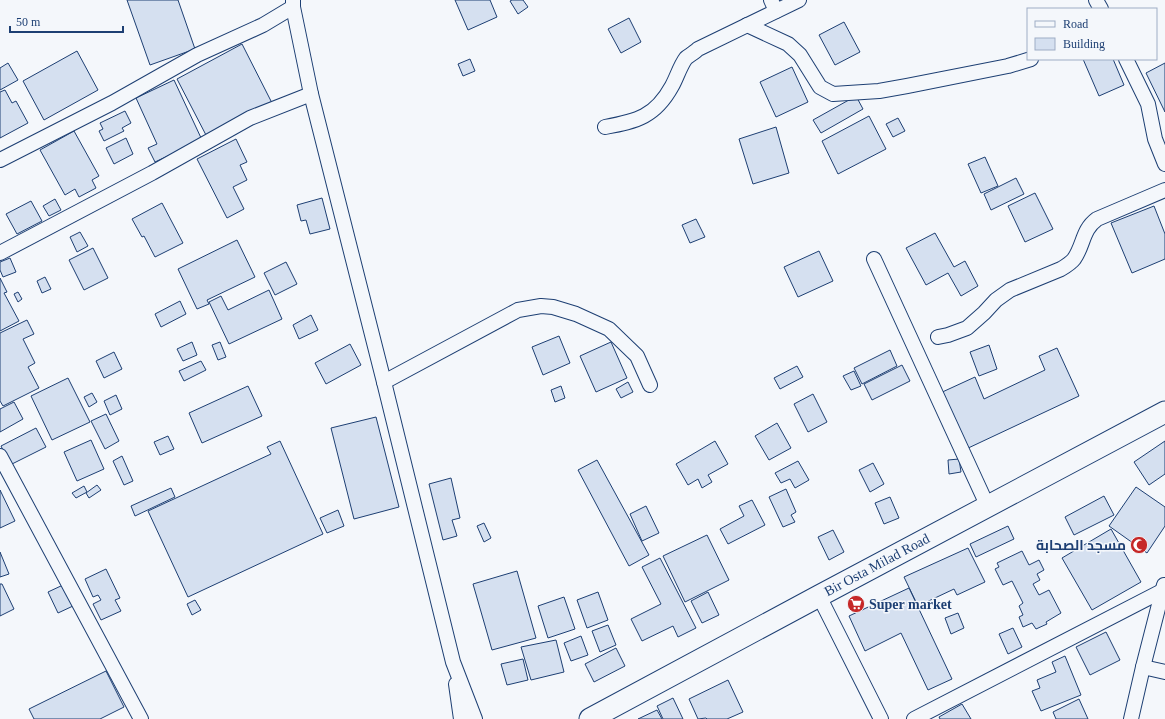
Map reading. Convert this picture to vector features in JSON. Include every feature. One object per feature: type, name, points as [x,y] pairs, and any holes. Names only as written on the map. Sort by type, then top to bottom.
[{"type":"main road","name":"Bir Osta Milad Road","points":[[590,719],[1165,412]]},
{"type":"street","points":[[605,127],[642,118],[653,111],[671,87],[687,58],[698,49],[747,25],[774,6],[799,0]]},
{"type":"street","points":[[0,160],[112,103],[197,55],[263,25],[293,4],[311,94],[453,662],[461,719]]},
{"type":"street","points":[[747,25],[788,44],[800,55],[820,87],[833,94],[879,91],[1008,66],[1028,60]]},
{"type":"street","points":[[1126,60],[1148,104],[1155,139],[1165,164]]},
{"type":"street","points":[[0,253],[152,173],[250,118],[311,94]]},
{"type":"street","points":[[938,337],[967,328],[1002,294],[1061,269],[1070,263],[1074,258],[1085,232],[1097,219],[1165,190]]},
{"type":"street","points":[[874,259],[988,506]]},
{"type":"street","points":[[384,382],[518,310],[540,306],[554,307],[576,314],[608,329],[637,356],[650,385]]},
{"type":"street","points":[[0,456],[141,719]]},
{"type":"street","points":[[1131,719],[1164,586]]},
{"type":"street","points":[[914,719],[1164,586]]},
{"type":"street","points":[[819,596],[881,719]]},
{"type":"street","points":[[453,662],[475,719]]},
{"type":"street","points":[[1143,667],[1165,672]]},
{"type":"building","points":[[127,0],[178,0],[195,49],[150,65]]},
{"type":"building","points":[[455,0],[490,0],[497,17],[468,30]]},
{"type":"building","points":[[523,0],[528,7],[518,14],[510,1]]},
{"type":"building","points":[[629,18],[641,42],[621,53],[608,29]]},
{"type":"building","points":[[844,22],[860,52],[835,65],[819,35]]},
{"type":"building","points":[[242,44],[272,103],[207,137],[177,79]]},
{"type":"building","points":[[77,51],[98,90],[44,120],[23,81]]},
{"type":"building","points":[[470,59],[475,71],[463,76],[458,64]]},
{"type":"building","points":[[1083,60],[1113,60],[1124,85],[1099,96]]},
{"type":"building","points":[[8,63],[18,80],[0,90],[0,68]]},
{"type":"building","points":[[1165,63],[1165,112],[1146,73]]},
{"type":"building","points":[[792,67],[808,102],[776,117],[760,82]]},
{"type":"building","points":[[174,80],[202,140],[155,162],[148,148],[157,144],[136,98]]},
{"type":"building","points":[[5,90],[12,103],[16,101],[28,123],[0,138],[0,92]]},
{"type":"building","points":[[856,96],[863,109],[821,133],[813,120]]},
{"type":"building","points":[[125,111],[131,123],[122,128],[124,131],[104,141],[99,131],[103,129],[100,123]]},
{"type":"building","points":[[869,116],[886,149],[838,174],[822,141]]},
{"type":"building","points":[[898,118],[905,131],[893,137],[886,124]]},
{"type":"building","points":[[776,127],[789,173],[753,184],[739,139]]},
{"type":"building","points":[[74,131],[99,176],[92,180],[96,188],[79,197],[75,189],[65,195],[40,150]]},
{"type":"building","points":[[126,138],[133,154],[114,164],[106,148]]},
{"type":"building","points":[[236,139],[247,162],[240,165],[247,180],[233,187],[244,209],[227,218],[197,159]]},
{"type":"building","points":[[985,157],[998,186],[981,193],[968,164]]},
{"type":"building","points":[[1016,178],[1024,194],[991,210],[984,194]]},
{"type":"building","points":[[1035,193],[1053,229],[1025,242],[1008,206]]},
{"type":"building","points":[[322,198],[330,229],[310,234],[306,220],[301,221],[297,205]]},
{"type":"building","points":[[55,199],[61,210],[49,216],[43,206]]},
{"type":"building","points":[[31,201],[42,221],[17,234],[6,214]]},
{"type":"building","points":[[162,203],[183,243],[155,257],[144,236],[142,237],[132,219]]},
{"type":"building","points":[[1154,206],[1165,234],[1165,259],[1132,273],[1111,223]]},
{"type":"building","points":[[696,219],[705,237],[690,243],[682,225]]},
{"type":"building","points":[[80,232],[88,246],[77,252],[70,237]]},
{"type":"building","points":[[935,233],[954,267],[965,261],[978,286],[961,296],[948,273],[926,285],[906,248]]},
{"type":"building","points":[[237,240],[255,277],[207,300],[209,304],[197,309],[178,269]]},
{"type":"building","points":[[93,248],[108,278],[84,290],[69,260]]},
{"type":"building","points":[[819,251],[833,281],[798,297],[784,267]]},
{"type":"building","points":[[10,258],[16,272],[3,277],[0,270],[0,262]]},
{"type":"building","points":[[286,262],[297,284],[275,295],[264,273]]},
{"type":"building","points":[[45,277],[51,289],[42,293],[37,281]]},
{"type":"building","points":[[0,278],[7,292],[4,293],[19,321],[0,331]]},
{"type":"building","points":[[269,290],[282,319],[229,344],[209,302],[221,296],[228,310]]},
{"type":"building","points":[[18,292],[22,299],[18,302],[14,294]]},
{"type":"building","points":[[180,301],[186,314],[161,327],[155,314]]},
{"type":"building","points":[[311,315],[318,330],[299,339],[293,325]]},
{"type":"building","points":[[27,320],[34,334],[23,339],[35,363],[28,367],[39,388],[3,406],[0,401],[0,333]]},
{"type":"building","points":[[559,336],[570,363],[543,375],[532,347]]},
{"type":"building","points":[[192,342],[197,355],[183,361],[177,349]]},
{"type":"building","points":[[220,342],[226,357],[218,360],[212,345]]},
{"type":"building","points":[[611,342],[627,378],[596,392],[580,356]]},
{"type":"building","points":[[350,344],[361,365],[326,384],[315,363]]},
{"type":"building","points":[[989,345],[997,369],[979,376],[970,352]]},
{"type":"building","points":[[1057,348],[1079,396],[964,450],[938,394],[975,377],[984,399],[1045,370],[1039,356]]},
{"type":"building","points":[[890,350],[897,366],[862,384],[854,368]]},
{"type":"building","points":[[114,352],[122,369],[104,378],[96,361]]},
{"type":"building","points":[[201,361],[206,370],[184,381],[179,371]]},
{"type":"building","points":[[902,365],[910,381],[872,400],[864,384]]},
{"type":"building","points":[[797,366],[803,377],[780,389],[774,378]]},
{"type":"building","points":[[854,371],[861,386],[851,390],[843,376]]},
{"type":"building","points":[[68,378],[90,422],[52,440],[31,396]]},
{"type":"building","points":[[628,382],[633,392],[621,398],[616,389]]},
{"type":"building","points":[[248,386],[262,416],[202,443],[189,413]]},
{"type":"building","points":[[561,386],[565,398],[555,402],[551,390]]},
{"type":"building","points":[[92,393],[97,402],[89,407],[84,397]]},
{"type":"building","points":[[813,394],[827,422],[808,432],[794,404]]},
{"type":"building","points":[[116,395],[122,409],[110,415],[104,401]]},
{"type":"building","points":[[14,402],[23,419],[0,432],[0,409]]},
{"type":"building","points":[[106,414],[119,441],[105,449],[91,421]]},
{"type":"building","points":[[376,417],[399,507],[354,519],[331,428]]},
{"type":"building","points":[[777,423],[791,448],[769,460],[755,436]]},
{"type":"building","points":[[36,428],[46,447],[10,465],[1,446]]},
{"type":"building","points":[[168,436],[174,449],[160,455],[154,442]]},
{"type":"building","points":[[91,440],[104,469],[77,481],[64,452]]},
{"type":"building","points":[[280,441],[323,534],[188,597],[148,511],[271,454],[267,447]]},
{"type":"building","points":[[715,441],[728,464],[708,475],[712,482],[702,488],[698,479],[688,485],[676,464]]},
{"type":"building","points":[[1165,441],[1165,474],[1149,485],[1134,462]]},
{"type":"building","points":[[122,456],[133,481],[124,485],[113,461]]},
{"type":"building","points":[[959,459],[961,472],[949,474],[948,460]]},
{"type":"building","points":[[597,460],[649,555],[629,566],[578,470]]},
{"type":"building","points":[[798,461],[809,480],[795,488],[790,479],[781,483],[775,473]]},
{"type":"building","points":[[873,463],[884,484],[870,492],[859,470]]},
{"type":"building","points":[[451,478],[460,518],[452,520],[457,536],[443,540],[429,484]]},
{"type":"building","points":[[97,485],[101,490],[89,498],[86,493]]},
{"type":"building","points":[[84,486],[87,492],[76,498],[72,493]]},
{"type":"building","points":[[1136,487],[1165,507],[1165,526],[1147,553],[1109,526]]},
{"type":"building","points":[[171,488],[175,497],[135,516],[131,506]]},
{"type":"building","points":[[786,489],[796,512],[791,515],[795,522],[783,527],[769,497]]},
{"type":"building","points":[[0,490],[15,521],[0,528]]},
{"type":"building","points":[[1104,496],[1114,515],[1074,535],[1065,517]]},
{"type":"building","points":[[890,497],[899,518],[884,524],[875,503]]},
{"type":"building","points":[[752,500],[765,525],[728,544],[720,529],[744,516],[739,506]]},
{"type":"building","points":[[646,506],[659,533],[642,541],[630,514]]},
{"type":"building","points":[[338,510],[344,526],[327,533],[320,518]]},
{"type":"building","points":[[484,523],[491,538],[484,542],[477,526]]},
{"type":"building","points":[[1008,526],[1014,539],[976,557],[970,544]]},
{"type":"building","points":[[1111,529],[1141,582],[1092,610],[1062,558]]},
{"type":"building","points":[[833,530],[844,552],[829,560],[818,537]]},
{"type":"building","points":[[707,535],[729,580],[685,602],[663,556]]},
{"type":"building","points":[[968,548],[985,582],[957,595],[954,589],[918,606],[904,577]]},
{"type":"building","points":[[1022,551],[1029,565],[1039,560],[1044,570],[1037,574],[1040,580],[1033,584],[1039,595],[1049,590],[1061,613],[1046,622],[1047,624],[1036,629],[1032,623],[1023,627],[1019,617],[1023,615],[1019,606],[1023,603],[1012,581],[1003,585],[995,569],[999,567],[997,563]]},
{"type":"building","points":[[0,552],[9,574],[0,577]]},
{"type":"building","points":[[660,558],[696,628],[678,637],[673,626],[642,641],[631,619],[661,604],[642,567]]},
{"type":"building","points":[[106,569],[120,598],[115,600],[121,611],[101,620],[93,604],[101,600],[98,595],[93,597],[85,579]]},
{"type":"building","points":[[517,571],[536,638],[492,650],[473,584]]},
{"type":"building","points":[[0,584],[2,584],[14,609],[0,616]]},
{"type":"building","points":[[63,585],[73,606],[58,613],[48,592]]},
{"type":"building","points":[[909,588],[952,679],[928,690],[901,633],[865,651],[849,616]]},
{"type":"building","points":[[598,592],[608,620],[587,628],[577,600]]},
{"type":"building","points":[[708,592],[719,615],[702,623],[691,601]]},
{"type":"building","points":[[564,597],[575,629],[548,638],[538,606]]},
{"type":"building","points":[[195,600],[201,610],[192,615],[187,604]]},
{"type":"building","points":[[958,613],[964,628],[951,634],[945,618]]},
{"type":"building","points":[[608,625],[616,645],[600,652],[592,631]]},
{"type":"building","points":[[1013,628],[1022,647],[1008,654],[999,634]]},
{"type":"building","points":[[1106,632],[1120,660],[1090,675],[1076,647]]},
{"type":"building","points":[[581,636],[588,655],[571,661],[564,643]]},
{"type":"building","points":[[556,640],[564,672],[531,680],[521,647]]},
{"type":"building","points":[[616,648],[625,666],[594,682],[585,664]]},
{"type":"building","points":[[1065,656],[1081,695],[1041,711],[1032,691],[1040,688],[1037,680],[1056,672],[1052,662]]},
{"type":"building","points":[[523,659],[528,680],[507,685],[501,664]]},
{"type":"building","points":[[106,671],[124,707],[100,719],[34,719],[29,709]]},
{"type":"building","points":[[728,680],[743,712],[727,719],[698,719],[689,699]]},
{"type":"building","points":[[673,698],[683,719],[663,719],[657,706]]},
{"type":"building","points":[[1079,699],[1088,719],[1056,719],[1053,712]]},
{"type":"building","points":[[962,704],[971,719],[940,719],[939,717]]},
{"type":"building","points":[[657,710],[662,719],[638,719]]},
{"type":"place","name":"مسجد الصحابة","points":[[1139,545]]},
{"type":"place","name":"Super market","points":[[856,604]]}]
